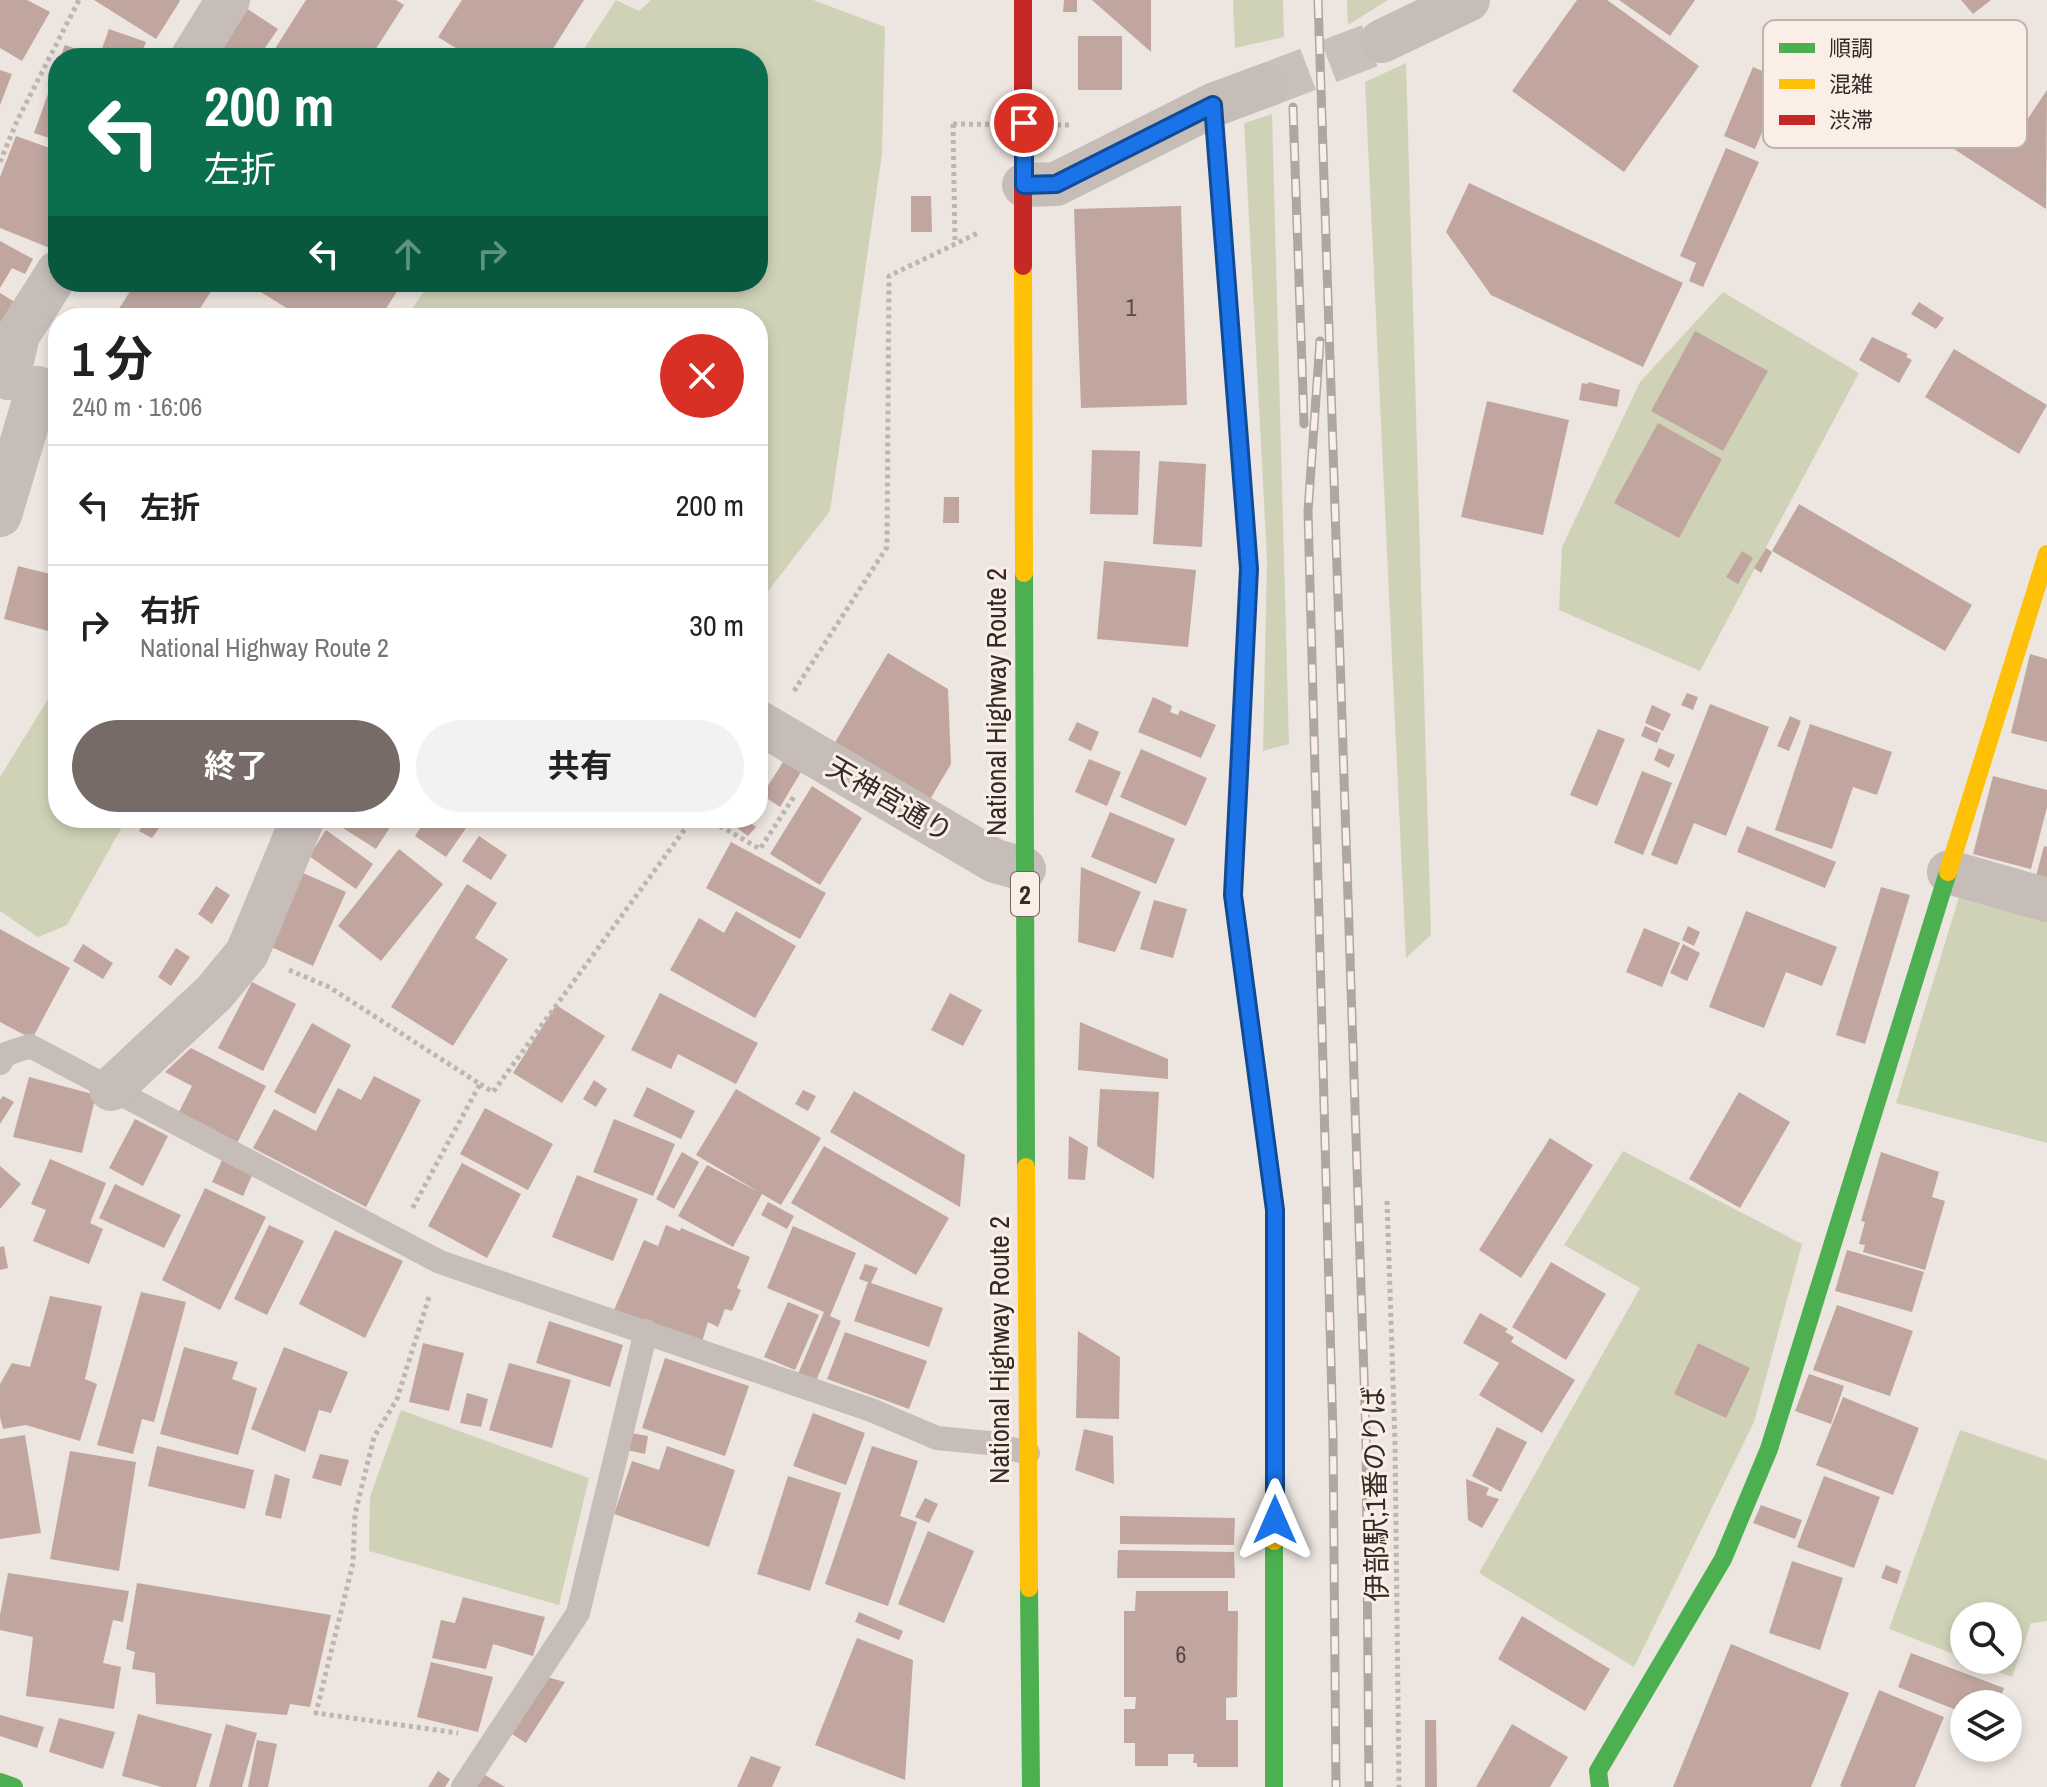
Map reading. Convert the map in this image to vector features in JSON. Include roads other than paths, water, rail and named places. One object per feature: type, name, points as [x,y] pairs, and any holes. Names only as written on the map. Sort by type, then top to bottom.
[{"type":"main road","name":"National Highway Route 2","points":[[1023,0],[1024,869],[1031,1787]]},
{"type":"main road","points":[[1213,105],[1249,569],[1233,895],[1275,1210],[1274,1787]]},
{"type":"main road","points":[[1600,1787],[1598,1771],[1723,1559],[1769,1449],[2047,554]]},
{"type":"main road","points":[[0,1782],[14,1787]]},
{"type":"street","points":[[198,48],[228,0]]},
{"type":"street","points":[[1382,41],[1468,0]]},
{"type":"street","points":[[1024,185],[1056,184],[1213,105],[1267,85]]},
{"type":"street","points":[[0,515],[26,384],[18,335],[48,288]]},
{"type":"street","name":"天神宮通り","points":[[768,728],[995,861],[1024,869]]},
{"type":"street","points":[[111,1089],[214,993],[247,953],[299,828]]},
{"type":"street","points":[[1949,872],[2047,900]]},
{"type":"lane","points":[[0,1063],[6,1054],[30,1046],[440,1262],[871,1410],[937,1438],[989,1443],[1028,1453]]},
{"type":"lane","points":[[463,1787],[578,1613],[646,1331]]},
{"type":"tunnel","points":[[1267,85],[1382,41]]},
{"type":"railway","points":[[1318,0],[1366,1436],[1369,1787]]},
{"type":"railway","points":[[1293,107],[1304,424]]},
{"type":"railway","points":[[1320,341],[1308,511],[1333,1436],[1336,1787]]}]
